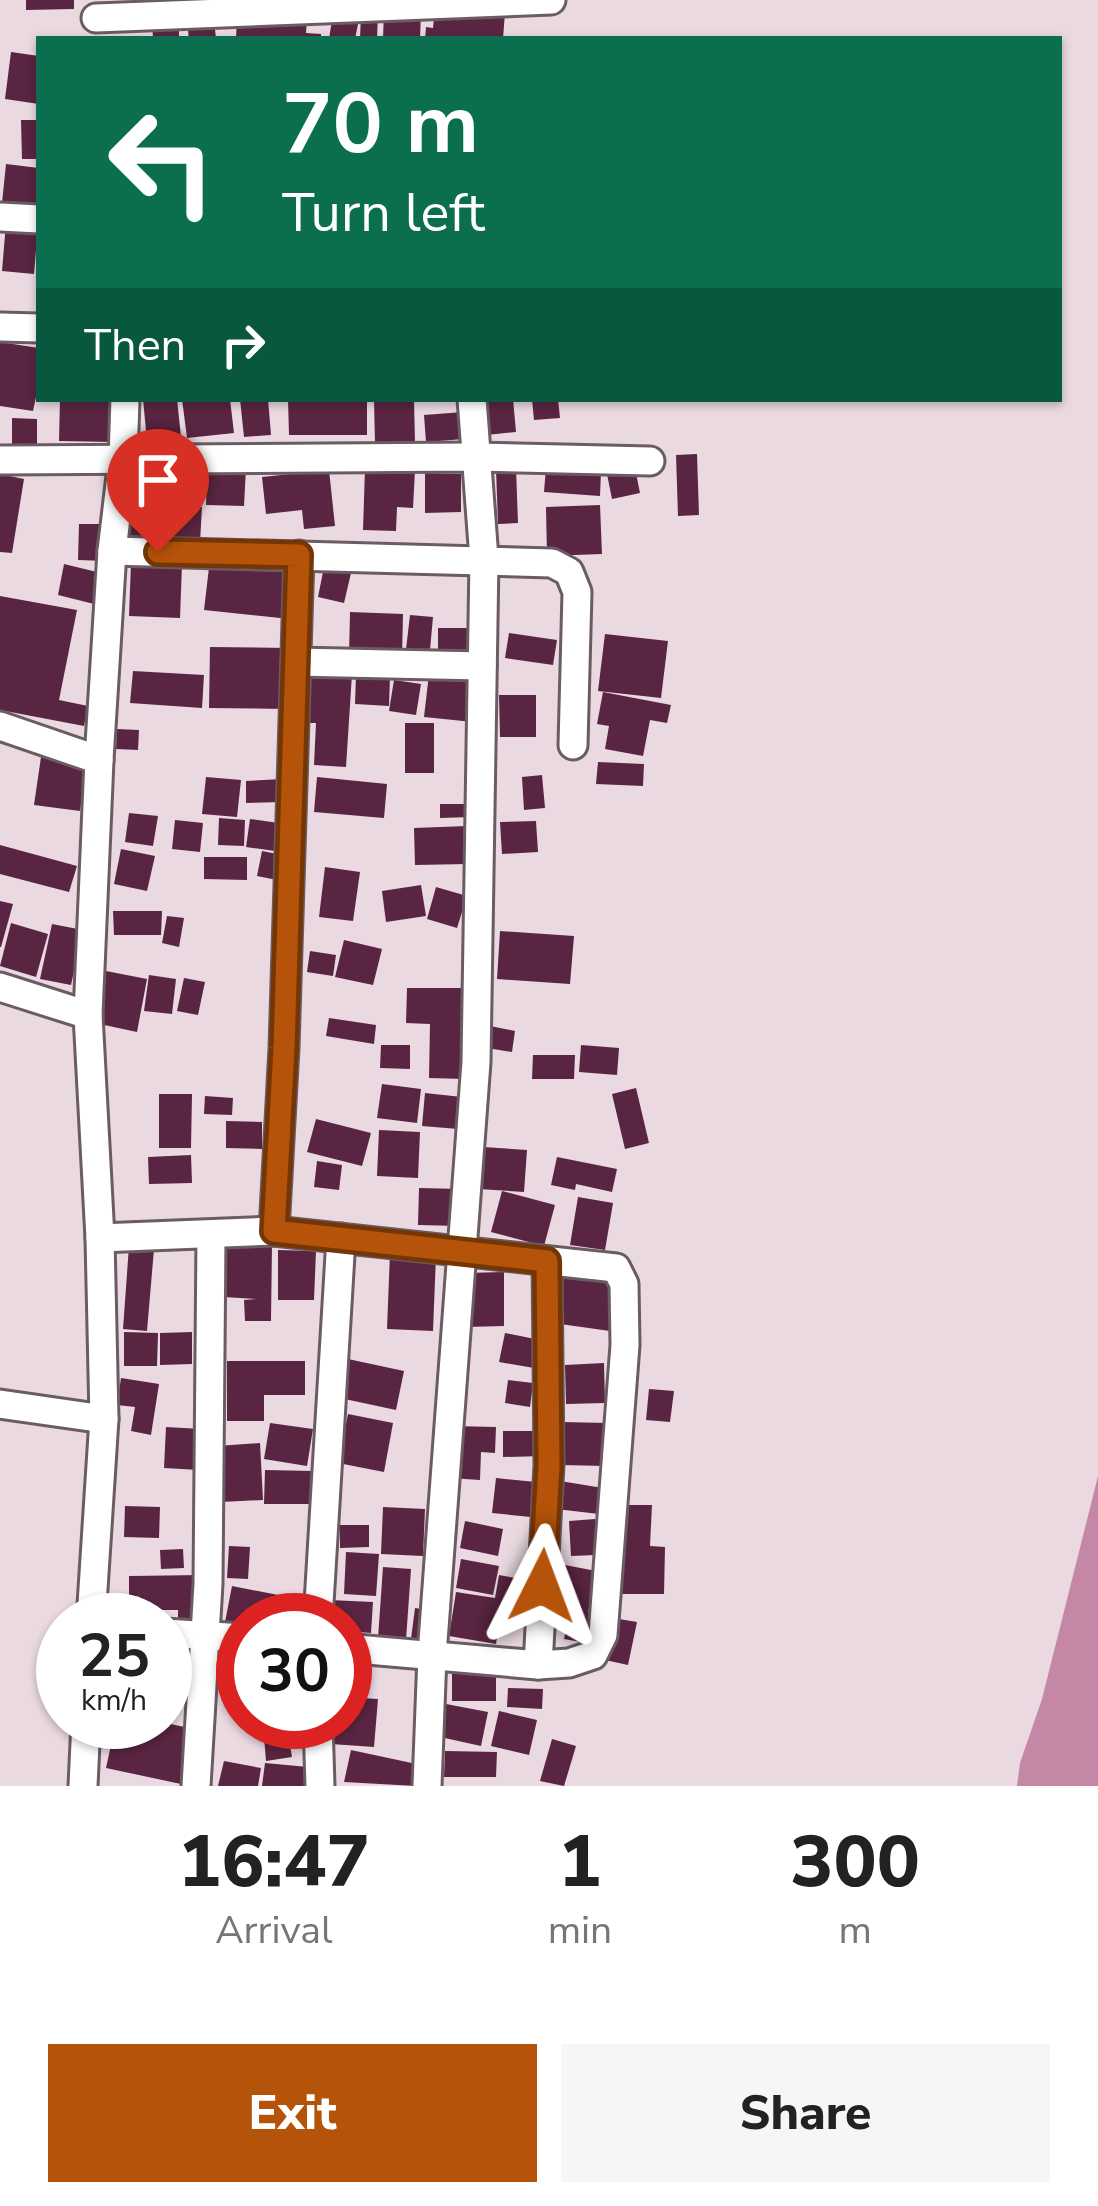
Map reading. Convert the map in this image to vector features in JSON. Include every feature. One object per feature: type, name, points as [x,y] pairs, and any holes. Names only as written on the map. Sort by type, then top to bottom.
[{"type":"street","points":[[96,19],[551,0]]},
{"type":"street","points":[[0,217],[36,219]]},
{"type":"street","points":[[0,327],[36,328]]},
{"type":"street","points":[[93,1593],[104,1419],[88,1016],[98,760],[124,402]]},
{"type":"street","points":[[427,1786],[431,1655],[476,1061],[484,559],[472,402]]},
{"type":"street","points":[[0,460],[474,457],[650,461]]},
{"type":"street","points":[[112,551],[552,563],[569,572],[577,592],[573,745]]},
{"type":"street","points":[[274,1231],[299,555]]},
{"type":"street","points":[[296,662],[482,666]]},
{"type":"street","points":[[0,726],[98,760]]},
{"type":"street","points":[[0,987],[88,1016]]},
{"type":"street","points":[[100,1238],[274,1231],[616,1268],[624,1284],[625,1345],[603,1635],[592,1655],[569,1664],[538,1665],[372,1650]]},
{"type":"street","points":[[196,1786],[206,1634],[211,1236]]},
{"type":"street","points":[[320,1593],[340,1238]]},
{"type":"street","points":[[538,1665],[549,1466],[547,1261]]},
{"type":"street","points":[[0,1404],[104,1419]]},
{"type":"street","points":[[192,1634],[216,1635]]},
{"type":"street","points":[[83,1786],[85,1749]]},
{"type":"street","points":[[319,1749],[320,1786]]},
{"type":"shaded area","points":[[1098,1476],[1098,1786],[1017,1786],[1020,1763],[1042,1699]]},
{"type":"building","points":[[26,0],[74,0],[74,9],[26,10]]},
{"type":"building","points":[[435,7],[505,12],[503,36],[425,36],[426,27],[433,28]]},
{"type":"building","points":[[384,10],[421,12],[420,36],[383,36]]},
{"type":"building","points":[[361,13],[378,14],[377,36],[360,36]]},
{"type":"building","points":[[333,14],[359,19],[356,36],[329,36]]},
{"type":"building","points":[[237,17],[307,19],[306,33],[321,34],[321,36],[236,36]]},
{"type":"building","points":[[179,18],[179,36],[153,36],[152,19]]},
{"type":"building","points":[[214,19],[216,36],[189,36],[187,22]]},
{"type":"building","points":[[11,52],[36,56],[36,104],[5,99]]},
{"type":"building","points":[[21,120],[36,120],[36,159],[22,159]]},
{"type":"building","points":[[6,164],[36,168],[36,207],[2,203]]},
{"type":"building","points":[[6,223],[36,226],[34,274],[2,271]]},
{"type":"building","points":[[0,342],[36,348],[33,411],[0,406]]},
{"type":"building","points":[[60,402],[113,402],[113,442],[59,441]]},
{"type":"building","points":[[143,402],[177,402],[181,437],[147,441]]},
{"type":"building","points":[[182,402],[230,402],[234,433],[187,438]]},
{"type":"building","points":[[240,402],[268,402],[271,435],[244,437]]},
{"type":"building","points":[[288,402],[367,402],[367,435],[289,435]]},
{"type":"building","points":[[374,402],[414,402],[415,443],[375,444]]},
{"type":"building","points":[[473,402],[513,402],[516,432],[477,436]]},
{"type":"building","points":[[532,402],[558,402],[560,418],[534,420]]},
{"type":"building","points":[[463,412],[464,439],[426,442],[424,415]]},
{"type":"building","points":[[12,418],[37,419],[37,451],[12,451]]},
{"type":"building","points":[[697,454],[699,515],[678,516],[676,455]]},
{"type":"building","points":[[133,466],[165,470],[161,499],[129,494]]},
{"type":"building","points":[[169,466],[204,474],[197,506],[163,499]]},
{"type":"building","points":[[207,467],[246,468],[244,506],[206,505]]},
{"type":"building","points":[[546,467],[601,471],[600,496],[544,492]]},
{"type":"building","points":[[365,468],[415,470],[413,508],[397,507],[396,531],[363,530]]},
{"type":"building","points":[[516,468],[518,523],[498,524],[496,469]]},
{"type":"building","points":[[635,468],[640,493],[612,499],[607,474]]},
{"type":"building","points":[[329,470],[335,526],[304,529],[302,510],[266,514],[262,477]]},
{"type":"building","points":[[425,473],[461,474],[461,512],[425,513]]},
{"type":"building","points":[[0,474],[24,479],[12,553],[0,552]]},
{"type":"building","points":[[124,501],[160,504],[161,508],[162,504],[202,507],[200,543],[121,537]]},
{"type":"building","points":[[600,505],[602,554],[547,556],[546,507]]},
{"type":"building","points":[[79,524],[107,524],[106,561],[78,560]]},
{"type":"building","points":[[210,559],[295,568],[290,619],[204,610]]},
{"type":"building","points":[[131,563],[182,564],[180,618],[129,616]]},
{"type":"building","points":[[64,564],[101,573],[94,604],[58,595]]},
{"type":"building","points":[[324,567],[351,573],[344,603],[318,597]]},
{"type":"building","points":[[0,596],[77,610],[59,700],[88,706],[84,726],[0,710]]},
{"type":"building","points":[[350,612],[403,614],[402,658],[349,656]]},
{"type":"building","points":[[410,615],[433,617],[429,661],[405,658]]},
{"type":"building","points":[[438,628],[480,628],[479,659],[438,659]]},
{"type":"building","points":[[509,633],[557,640],[553,665],[505,658]]},
{"type":"building","points":[[605,634],[668,641],[661,698],[598,691]]},
{"type":"building","points":[[210,647],[289,648],[289,709],[209,708]]},
{"type":"building","points":[[133,671],[204,675],[202,708],[130,703]]},
{"type":"building","points":[[308,672],[352,674],[346,767],[314,765],[316,723],[305,723]]},
{"type":"building","points":[[429,674],[478,680],[473,722],[424,717]]},
{"type":"building","points":[[356,675],[390,676],[389,706],[355,704]]},
{"type":"building","points":[[394,680],[421,684],[416,715],[389,711]]},
{"type":"building","points":[[603,692],[671,705],[667,723],[650,720],[643,756],[605,749],[609,726],[597,724]]},
{"type":"building","points":[[499,695],[536,695],[536,737],[500,737]]},
{"type":"building","points":[[405,723],[434,723],[434,773],[405,773]]},
{"type":"building","points":[[117,729],[139,730],[138,750],[116,749]]},
{"type":"building","points":[[41,757],[87,763],[80,811],[34,805]]},
{"type":"building","points":[[598,762],[644,764],[643,786],[596,784]]},
{"type":"building","points":[[542,775],[545,808],[524,810],[522,777]]},
{"type":"building","points":[[206,777],[241,780],[237,817],[202,814]]},
{"type":"building","points":[[317,777],[387,784],[384,818],[314,812]]},
{"type":"building","points":[[282,779],[282,802],[246,803],[246,781]]},
{"type":"building","points":[[440,804],[471,804],[472,817],[440,818]]},
{"type":"building","points":[[129,813],[158,816],[153,846],[125,842]]},
{"type":"building","points":[[219,818],[245,820],[244,846],[218,845]]},
{"type":"building","points":[[250,819],[286,824],[282,852],[246,847]]},
{"type":"building","points":[[175,820],[203,823],[200,852],[172,849]]},
{"type":"building","points":[[536,821],[538,852],[502,854],[500,822]]},
{"type":"building","points":[[467,826],[467,864],[415,865],[414,828]]},
{"type":"building","points":[[0,845],[77,866],[69,892],[0,874]]},
{"type":"building","points":[[121,849],[155,856],[147,891],[114,884]]},
{"type":"building","points":[[262,851],[287,856],[282,881],[257,876]]},
{"type":"building","points":[[204,857],[247,857],[247,880],[204,879]]},
{"type":"building","points":[[325,867],[360,872],[353,921],[319,917]]},
{"type":"building","points":[[421,885],[426,916],[386,922],[382,891]]},
{"type":"building","points":[[436,887],[467,896],[457,928],[427,919]]},
{"type":"building","points":[[0,901],[13,904],[1,947],[0,947]]},
{"type":"building","points":[[113,911],[162,911],[161,935],[114,935]]},
{"type":"building","points":[[167,916],[184,918],[179,947],[162,943]]},
{"type":"building","points":[[11,923],[48,934],[36,977],[0,966]]},
{"type":"building","points":[[52,924],[83,930],[71,985],[40,979]]},
{"type":"building","points":[[500,931],[574,936],[570,984],[497,979]]},
{"type":"building","points":[[344,940],[382,949],[373,985],[335,977]]},
{"type":"building","points":[[310,951],[336,955],[333,976],[307,972]]},
{"type":"building","points":[[106,971],[147,979],[137,1032],[95,1023]]},
{"type":"building","points":[[149,975],[176,979],[172,1014],[144,1011]]},
{"type":"building","points":[[184,978],[205,982],[198,1015],[177,1011]]},
{"type":"building","points":[[407,988],[468,988],[466,1079],[429,1078],[430,1024],[406,1023]]},
{"type":"building","points":[[329,1018],[376,1025],[374,1044],[326,1036]]},
{"type":"building","points":[[490,1026],[515,1031],[512,1052],[487,1048]]},
{"type":"building","points":[[381,1045],[410,1045],[410,1069],[380,1068]]},
{"type":"building","points":[[581,1045],[619,1048],[617,1075],[579,1072]]},
{"type":"building","points":[[533,1055],[575,1055],[574,1079],[532,1079]]},
{"type":"building","points":[[382,1084],[421,1089],[417,1123],[377,1118]]},
{"type":"building","points":[[636,1088],[649,1143],[625,1149],[612,1094]]},
{"type":"building","points":[[425,1093],[462,1097],[458,1129],[422,1126]]},
{"type":"building","points":[[159,1094],[192,1094],[191,1148],[159,1148]]},
{"type":"building","points":[[205,1096],[233,1098],[232,1115],[204,1114]]},
{"type":"building","points":[[316,1119],[371,1133],[362,1166],[307,1152]]},
{"type":"building","points":[[226,1121],[262,1122],[262,1149],[226,1148]]},
{"type":"building","points":[[379,1130],[420,1132],[418,1178],[377,1176]]},
{"type":"building","points":[[483,1147],[527,1150],[524,1192],[479,1189]]},
{"type":"building","points":[[191,1155],[192,1183],[149,1184],[148,1157]]},
{"type":"building","points":[[557,1157],[617,1169],[612,1192],[576,1184],[575,1190],[551,1185]]},
{"type":"building","points":[[317,1161],[342,1165],[339,1190],[314,1187]]},
{"type":"building","points":[[419,1188],[461,1189],[460,1226],[418,1225]]},
{"type":"building","points":[[502,1191],[555,1205],[544,1246],[491,1232]]},
{"type":"building","points":[[578,1197],[613,1203],[605,1250],[570,1245]]},
{"type":"building","points":[[226,1242],[272,1244],[271,1321],[245,1321],[244,1300],[257,1299],[224,1297]]},
{"type":"building","points":[[129,1246],[154,1249],[147,1331],[123,1329]]},
{"type":"building","points":[[278,1250],[316,1251],[314,1300],[278,1300]]},
{"type":"building","points":[[390,1253],[436,1255],[433,1331],[387,1329]]},
{"type":"building","points":[[504,1272],[504,1326],[466,1327],[466,1273]]},
{"type":"building","points":[[560,1273],[616,1280],[610,1331],[553,1323]]},
{"type":"building","points":[[124,1332],[158,1333],[157,1366],[124,1366]]},
{"type":"building","points":[[192,1332],[192,1364],[160,1365],[160,1333]]},
{"type":"building","points":[[505,1333],[540,1340],[534,1368],[499,1362]]},
{"type":"building","points":[[348,1359],[404,1371],[396,1410],[340,1398]]},
{"type":"building","points":[[227,1361],[305,1361],[305,1395],[264,1395],[264,1421],[227,1421]]},
{"type":"building","points":[[604,1363],[605,1403],[566,1404],[565,1365]]},
{"type":"building","points":[[121,1378],[159,1384],[151,1435],[131,1431],[135,1407],[117,1405]]},
{"type":"building","points":[[508,1380],[533,1383],[530,1407],[505,1403]]},
{"type":"building","points":[[649,1389],[674,1391],[670,1422],[646,1420]]},
{"type":"building","points":[[348,1414],[393,1423],[384,1472],[338,1463]]},
{"type":"building","points":[[562,1422],[608,1423],[606,1466],[561,1465]]},
{"type":"building","points":[[270,1423],[313,1429],[307,1466],[264,1459]]},
{"type":"building","points":[[452,1426],[496,1427],[495,1453],[481,1452],[480,1480],[450,1478]]},
{"type":"building","points":[[166,1427],[201,1429],[199,1470],[164,1468]]},
{"type":"building","points":[[503,1431],[542,1431],[543,1456],[503,1457]]},
{"type":"building","points":[[260,1443],[263,1500],[220,1502],[217,1446]]},
{"type":"building","points":[[265,1470],[313,1471],[313,1504],[264,1504]]},
{"type":"building","points":[[496,1478],[536,1482],[531,1517],[492,1513]]},
{"type":"building","points":[[560,1481],[603,1488],[599,1514],[556,1509]]},
{"type":"building","points":[[624,1505],[652,1505],[650,1546],[665,1547],[664,1594],[622,1594]]},
{"type":"building","points":[[125,1506],[160,1507],[159,1538],[124,1537]]},
{"type":"building","points":[[383,1507],[425,1509],[423,1556],[381,1554]]},
{"type":"building","points":[[595,1519],[596,1555],[571,1556],[569,1521]]},
{"type":"building","points":[[465,1521],[503,1529],[498,1556],[460,1548]]},
{"type":"building","points":[[340,1525],[369,1525],[369,1547],[340,1548]]},
{"type":"building","points":[[229,1546],[250,1547],[248,1579],[227,1578]]},
{"type":"building","points":[[183,1549],[184,1568],[161,1569],[160,1550]]},
{"type":"building","points":[[346,1552],[379,1554],[376,1596],[344,1593]]},
{"type":"building","points":[[461,1559],[499,1566],[493,1595],[456,1588]]},
{"type":"building","points":[[560,1564],[596,1571],[588,1613],[598,1615],[592,1644],[564,1639],[570,1611],[552,1608]]},
{"type":"building","points":[[383,1567],[411,1569],[406,1640],[378,1638]]},
{"type":"building","points":[[203,1575],[203,1621],[192,1621],[192,1593],[129,1593],[129,1576]]},
{"type":"building","points":[[499,1575],[532,1581],[527,1607],[503,1603],[496,1644],[449,1636],[456,1592],[495,1598]]},
{"type":"building","points":[[232,1586],[268,1593],[231,1593]]},
{"type":"building","points":[[415,1608],[433,1611],[428,1642],[411,1639]]},
{"type":"building","points":[[613,1618],[637,1622],[628,1665],[605,1660]]},
{"type":"building","points":[[496,1673],[496,1701],[452,1701],[452,1674]]},
{"type":"building","points":[[508,1688],[543,1689],[542,1709],[507,1707]]},
{"type":"building","points":[[372,1699],[378,1699],[372,1747]]},
{"type":"building","points":[[446,1704],[488,1712],[481,1746],[440,1737]]},
{"type":"building","points":[[499,1711],[537,1720],[529,1755],[491,1746]]},
{"type":"building","points":[[552,1739],[576,1746],[564,1786],[540,1781]]},
{"type":"building","points":[[110,1749],[189,1749],[181,1784],[106,1768]]},
{"type":"building","points":[[265,1749],[291,1749],[292,1757],[266,1761]]},
{"type":"building","points":[[351,1750],[421,1765],[416,1786],[344,1782]]},
{"type":"building","points":[[445,1751],[497,1752],[496,1777],[444,1777]]},
{"type":"building","points":[[224,1761],[261,1768],[258,1786],[218,1786]]},
{"type":"building","points":[[265,1763],[308,1767],[306,1786],[262,1786]]},
{"type":"route","points":[[158,552],[299,555],[274,1231],[547,1261],[549,1466],[542,1586]]}]
